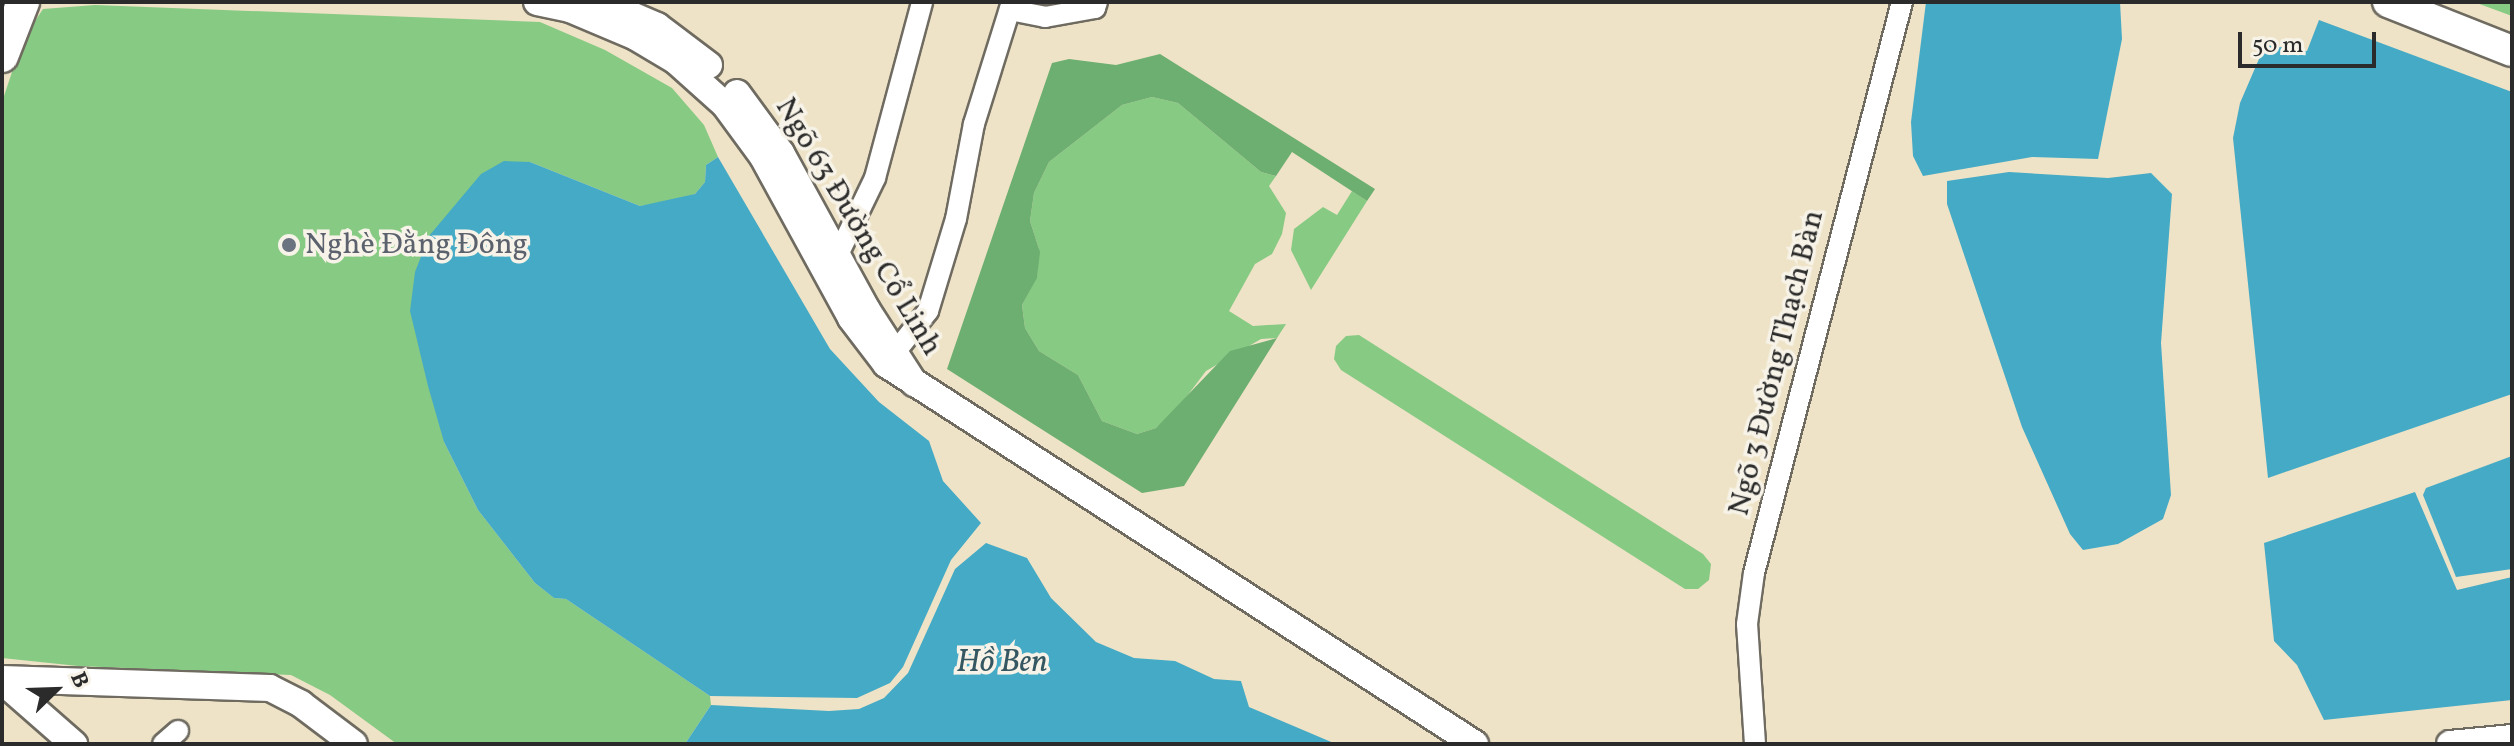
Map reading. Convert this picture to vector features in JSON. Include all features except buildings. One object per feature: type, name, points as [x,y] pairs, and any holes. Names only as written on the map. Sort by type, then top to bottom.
[{"type":"main road","points":[[2,56],[23,2]]},
{"type":"main road","points":[[2388,2],[2512,51]]},
{"type":"street","name":"Ngõ 63 Đường Cổ Linh","points":[[537,2],[652,36]]},
{"type":"street","name":"Ngõ 63 Đường Cổ Linh","points":[[601,2],[652,36],[755,129],[787,181],[832,266],[892,357],[915,386],[1475,744]]},
{"type":"street","points":[[832,266],[875,178],[922,2]]},
{"type":"street","points":[[892,357],[928,311],[956,219],[974,124],[1011,6],[1045,17],[1095,8],[1097,2]]},
{"type":"street","name":"Ngõ 3 Đường Thạch Bàn","points":[[1755,744],[1747,624],[1757,558],[1902,2]]},
{"type":"street","points":[[2,680],[49,717],[74,744]]},
{"type":"street","points":[[2,680],[270,688],[301,704],[354,744]]},
{"type":"street","points":[[2450,744],[2512,738]]},
{"type":"green space","points":[[2474,2],[2512,2],[2512,16]]},
{"type":"green space","points":[[95,5],[540,22],[605,50],[672,88],[704,125],[718,157],[706,165],[705,182],[695,194],[679,200],[640,206],[530,162],[444,442],[478,510],[535,583],[554,598],[566,599],[710,696],[711,705],[685,744],[397,744],[330,695],[291,675],[78,666],[2,658],[2,102],[23,39],[43,9]]},
{"type":"green space","points":[[1160,54],[1375,189],[1367,201],[1292,152],[1276,176],[1261,172],[1178,103],[1152,97],[1122,105],[1049,162],[1034,193],[1030,221],[1040,252],[1037,278],[1022,305],[1025,328],[1039,351],[1078,375],[1102,421],[1137,434],[1156,428],[1230,351],[1277,338],[1184,486],[1142,493],[947,369],[1052,63],[1069,59],[1116,65]]},
{"type":"green space","points":[[1152,97],[1178,103],[1261,172],[1276,176],[1269,186],[1286,213],[1282,234],[1272,254],[1255,264],[1229,311],[1253,326],[1286,324],[1277,338],[1261,339],[1206,371],[1175,412],[1156,428],[1137,434],[1102,421],[1078,375],[1039,351],[1025,328],[1022,305],[1037,277],[1039,249],[1030,221],[1034,193],[1049,162],[1122,105]]},
{"type":"green space","points":[[1352,191],[1367,201],[1311,290],[1291,250],[1294,229],[1323,207],[1337,215]]},
{"type":"green space","points":[[1359,335],[1703,554],[1711,564],[1709,580],[1698,589],[1685,589],[1341,370],[1334,359],[1336,346],[1346,336]]},
{"type":"water","points":[[1926,2],[2120,2],[2122,39],[2098,159],[2032,157],[1923,176],[1913,156],[1911,122]]},
{"type":"water","points":[[2319,20],[2512,92],[2512,394],[2268,478],[2233,138],[2240,103],[2265,45],[2307,51]]},
{"type":"water","points":[[718,157],[830,349],[879,402],[929,441],[943,481],[981,523],[951,560],[903,667],[890,683],[857,698],[710,696],[566,599],[554,598],[535,583],[478,510],[444,442],[428,386],[410,311],[415,272],[429,236],[481,174],[504,161],[530,162],[640,206],[695,194],[705,182],[706,165]]},
{"type":"water","points":[[2009,172],[2108,178],[2151,173],[2172,194],[2161,343],[2171,495],[2163,519],[2118,544],[2083,550],[2070,534],[2022,427],[1947,204],[1947,181]]},
{"type":"water","points":[[2512,456],[2512,569],[2456,577],[2423,495],[2426,488]]},
{"type":"water","points":[[2415,492],[2457,590],[2512,577],[2512,700],[2324,720],[2297,665],[2274,641],[2264,543]]},
{"type":"water","name":"Hồ Ben","points":[[986,543],[1027,558],[1051,598],[1096,642],[1134,658],[1175,661],[1214,679],[1241,681],[1249,707],[1336,744],[685,744],[711,705],[829,711],[859,709],[884,698],[908,673],[955,569]]},
{"type":"place","name":"Nghè Đằng Đông","points":[[289,245]]}]
